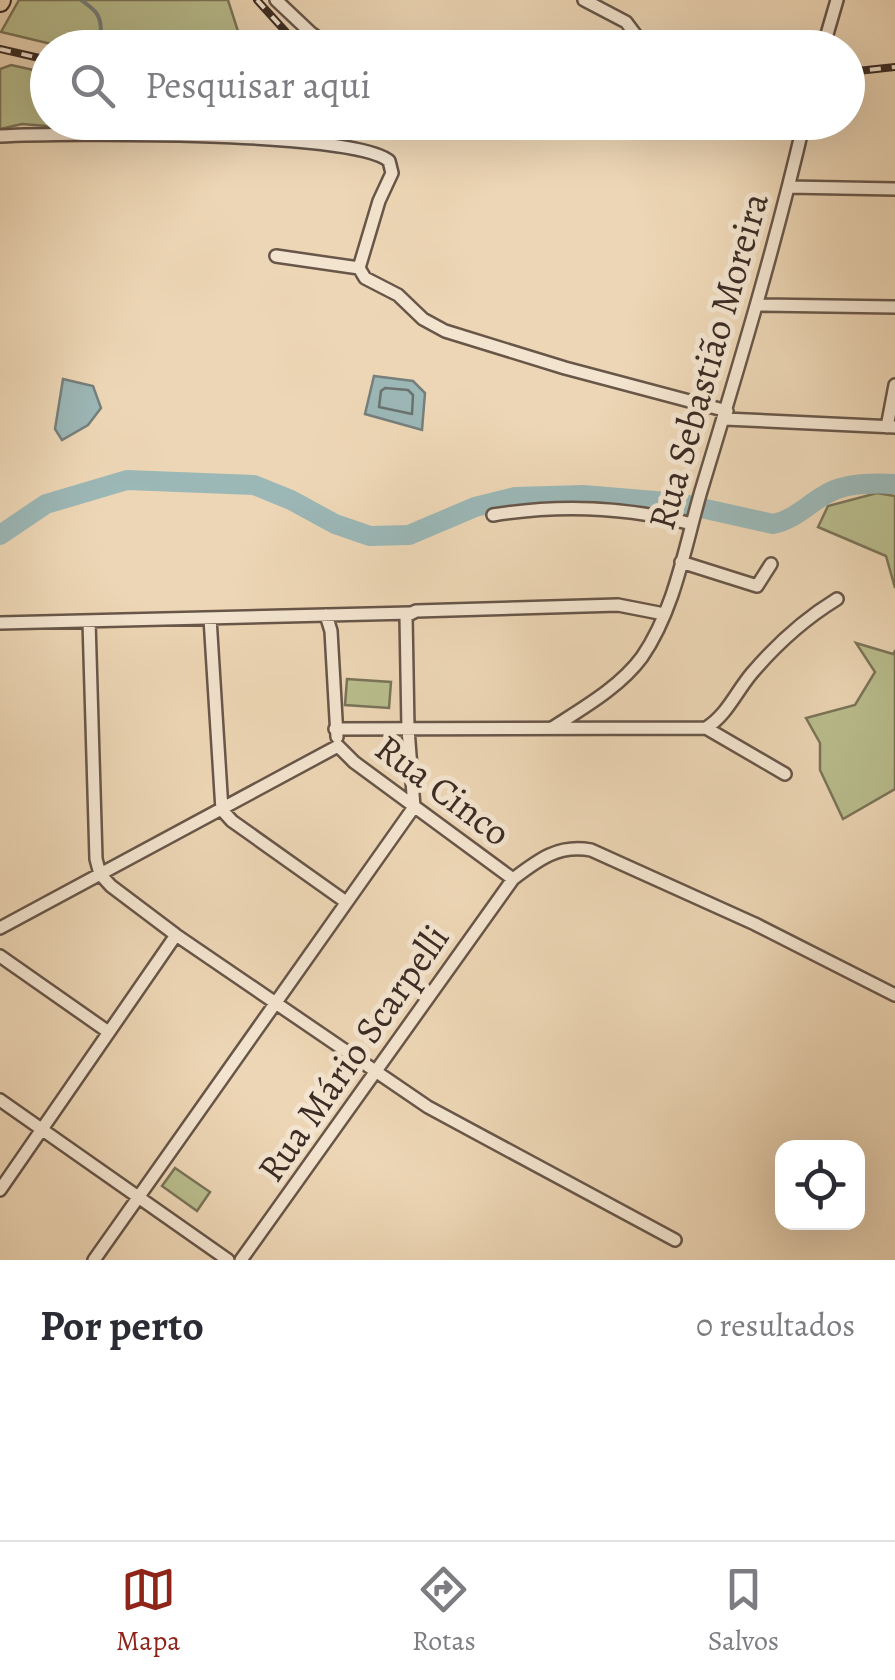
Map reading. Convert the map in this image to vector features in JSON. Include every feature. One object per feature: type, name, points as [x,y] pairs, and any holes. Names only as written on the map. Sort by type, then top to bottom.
[{"type":"street","points":[[276,0],[306,30]]},
{"type":"street","points":[[584,0],[626,22],[632,30]]},
{"type":"street","points":[[828,30],[837,0]]},
{"type":"street","points":[[0,136],[30,136]]},
{"type":"street","points":[[263,140],[378,154],[389,161],[392,173],[359,268],[364,278],[398,296],[423,319],[445,331],[726,415],[891,426],[895,385]]},
{"type":"street","name":"Rua Sebastião Moreira","points":[[552,728],[626,674],[654,638],[682,562],[726,415],[800,140]]},
{"type":"street","points":[[789,188],[895,189]]},
{"type":"street","points":[[276,256],[359,268]]},
{"type":"street","points":[[758,305],[895,308]]},
{"type":"street","points":[[493,515],[538,509],[596,509],[694,518]]},
{"type":"street","points":[[682,562],[756,586],[771,564]]},
{"type":"street","points":[[706,728],[724,713],[774,651],[837,599]]},
{"type":"street","points":[[0,623],[326,615],[407,617],[618,606],[664,614]]},
{"type":"street","points":[[0,928],[338,746],[331,630],[326,615]]},
{"type":"street","points":[[94,1260],[414,806],[408,729],[407,617]]},
{"type":"street","points":[[210,618],[222,810],[346,902]]},
{"type":"street","points":[[89,622],[96,859],[100,874],[176,934],[428,1108],[675,1240]]},
{"type":"street","points":[[335,730],[706,728],[786,774]]},
{"type":"street","name":"Rua Cinco","points":[[338,746],[513,880]]},
{"type":"street","points":[[513,880],[557,850],[591,850],[754,924],[895,995]]},
{"type":"street","name":"Rua Mário Scarpelli","points":[[241,1260],[513,880]]},
{"type":"street","points":[[0,1190],[176,934]]},
{"type":"street","points":[[0,956],[108,1031]]},
{"type":"street","points":[[0,1100],[228,1260]]},
{"type":"green space","points":[[19,0],[228,0],[238,30],[30,30],[30,39],[1,32]]},
{"type":"green space","points":[[11,65],[30,69],[30,125],[0,129],[0,69]]},
{"type":"green space","points":[[877,493],[895,496],[895,588],[886,556],[818,527],[828,506]]},
{"type":"green space","points":[[856,643],[893,654],[895,651],[895,789],[843,819],[820,770],[820,743],[806,718],[855,705],[875,672]]},
{"type":"green space","points":[[347,679],[391,682],[389,708],[345,705]]},
{"type":"green space","points":[[175,1168],[210,1192],[197,1211],[162,1186]]},
{"type":"water","points":[[374,376],[413,381],[425,393],[422,430],[365,414]]},
{"type":"water","points":[[63,379],[93,386],[101,408],[88,425],[62,440],[55,429]]},
{"type":"waterway","points":[[81,0],[96,13],[101,30]]},
{"type":"waterway","points":[[0,535],[46,504],[127,480],[254,485],[335,524],[370,536],[409,535],[475,507],[515,497],[583,495],[679,503],[773,524],[837,489],[895,484]]},
{"type":"railway","points":[[257,0],[284,30]]},
{"type":"railway","points":[[0,49],[30,56]]},
{"type":"railway","points":[[865,70],[895,67]]}]
